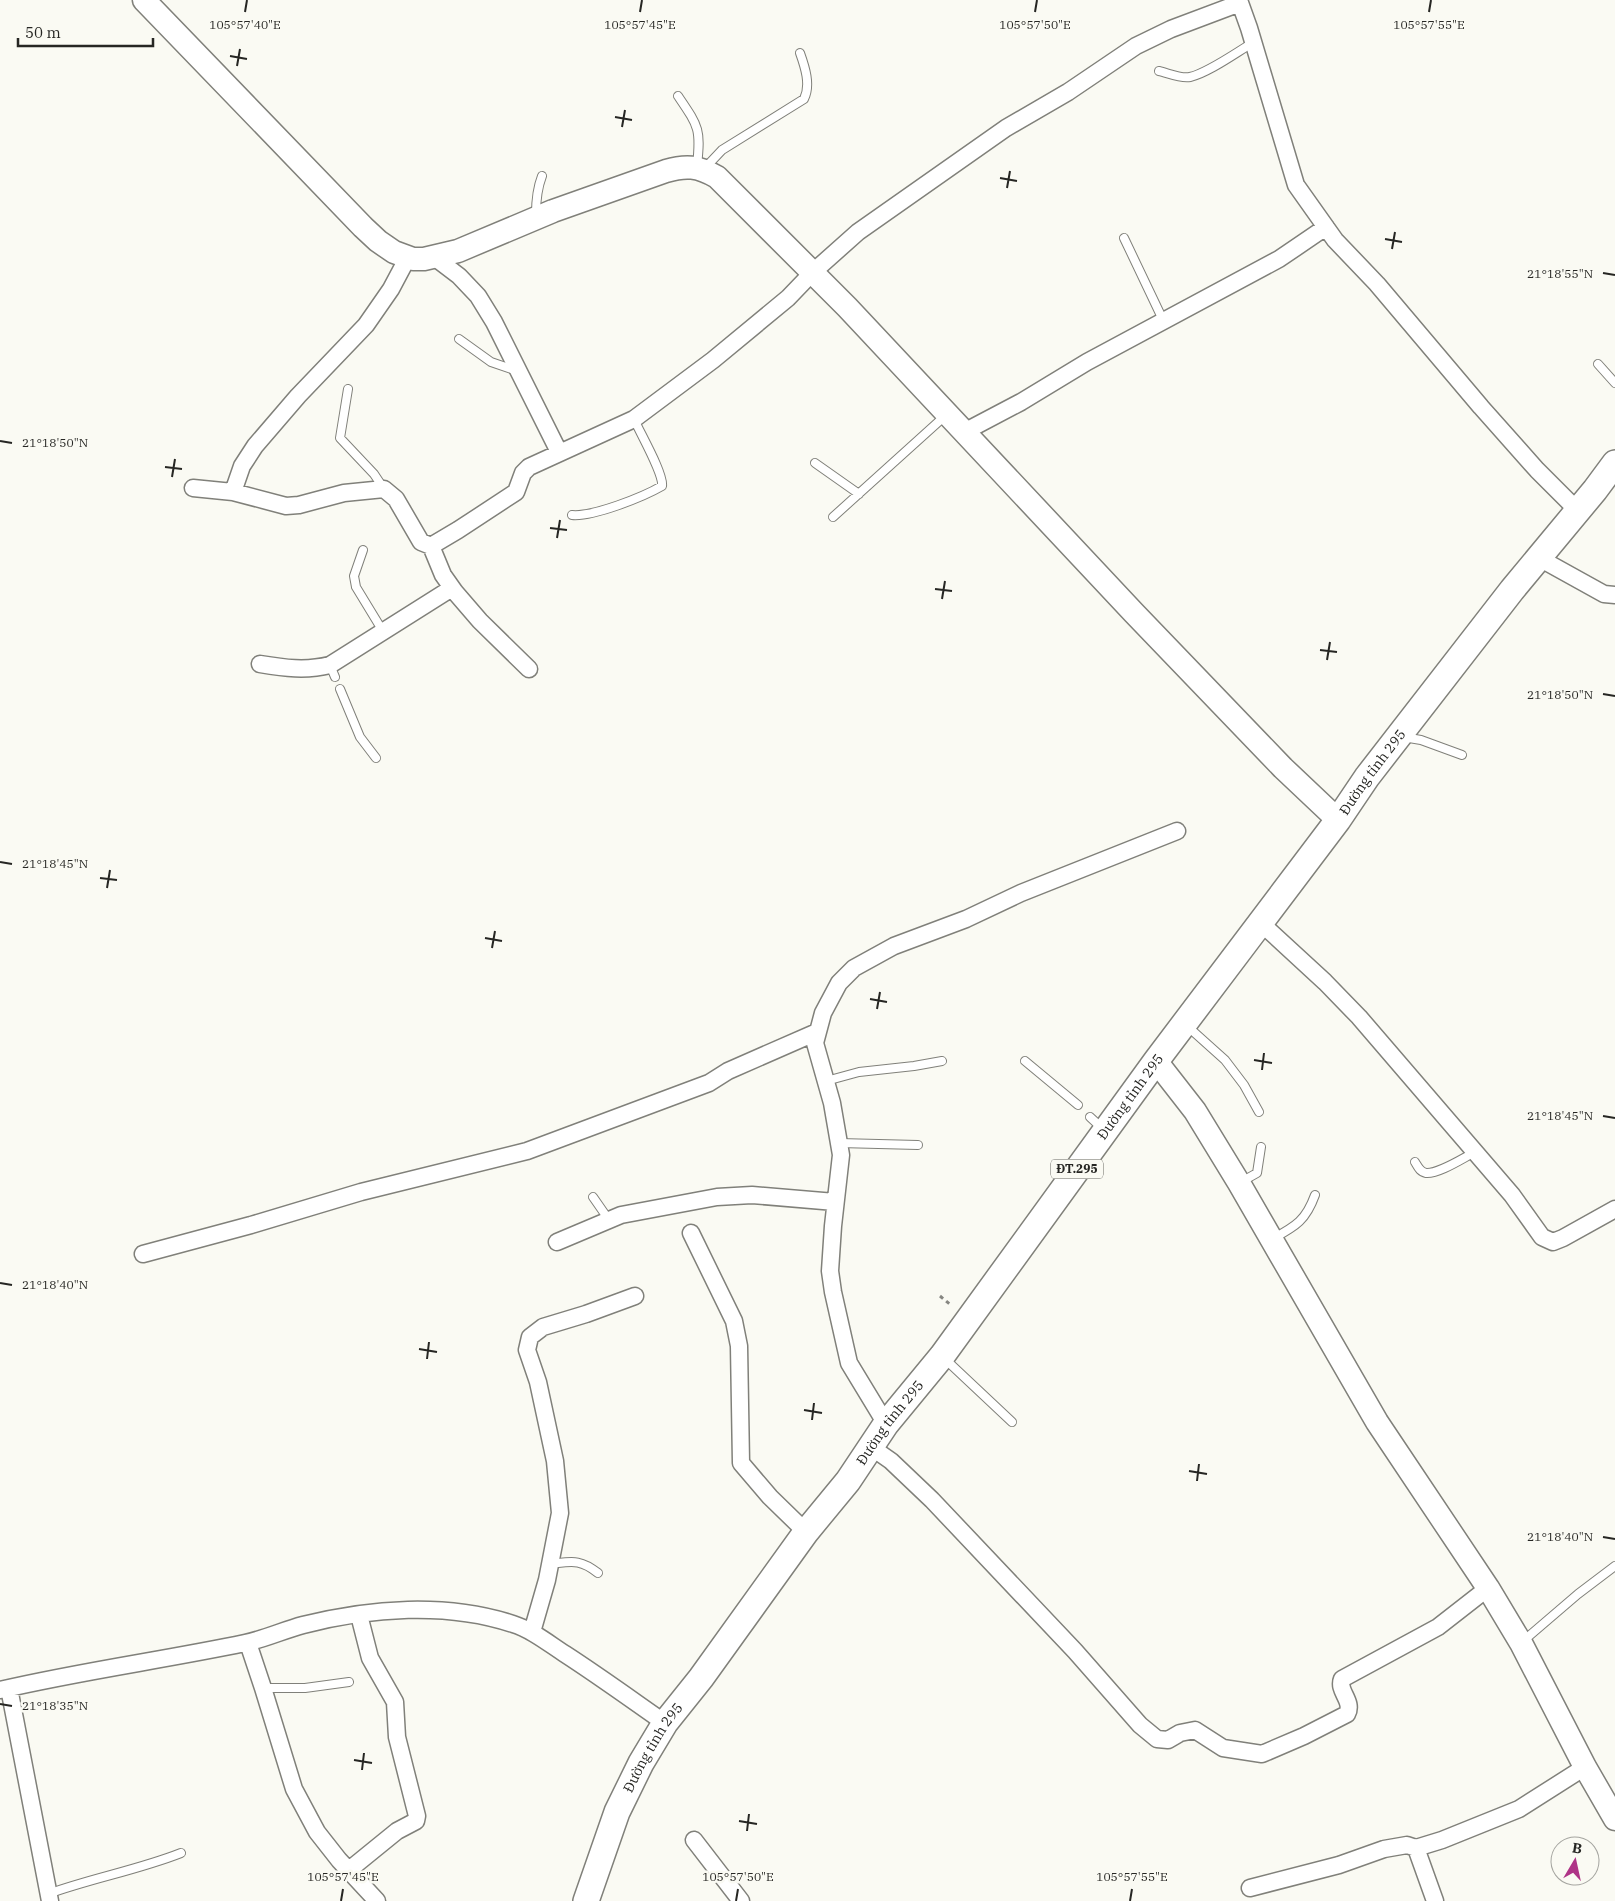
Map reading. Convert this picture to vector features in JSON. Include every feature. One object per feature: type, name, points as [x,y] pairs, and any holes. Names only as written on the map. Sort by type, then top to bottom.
[{"type":"main road","name":"Đường tỉnh 295","points":[[586,1901],[617,1812],[641,1763],[665,1723],[701,1678],[806,1532],[848,1481],[886,1424],[942,1356],[1098,1124],[1156,1061],[1185,1024],[1338,820],[1367,777],[1512,590],[1615,464]]},
{"type":"street","points":[[144,0],[363,227],[394,252],[413,259],[424,259],[458,251],[537,218],[682,166],[701,169],[716,177],[847,307],[1283,768],[1338,820]]},
{"type":"street","points":[[432,546],[516,492],[523,473],[529,467],[634,419],[713,360],[788,298],[812,273],[858,232],[1006,128],[1068,92],[1136,46],[1171,29],[1239,2],[1254,42],[1296,185],[1335,240],[1377,284],[1424,338],[1480,407],[1537,470],[1578,511]]},
{"type":"street","points":[[964,432],[1021,402],[1087,362],[1279,259],[1326,227]]},
{"type":"street","points":[[434,256],[459,276],[478,296],[494,322],[559,452]]},
{"type":"street","points":[[234,492],[242,466],[255,446],[298,396],[366,325],[391,289],[408,257]]},
{"type":"street","points":[[193,488],[234,492],[286,506],[299,505],[344,493],[384,489],[396,499],[421,542],[432,546],[443,575],[452,588],[480,621],[529,669]]},
{"type":"street","points":[[1539,558],[1604,594],[1615,595]]},
{"type":"street","points":[[260,664],[290,669],[316,668],[333,671],[384,633],[452,588]]},
{"type":"street","points":[[886,1424],[849,1363],[830,1271],[835,1202],[842,1155],[826,1081],[815,1043],[823,1013],[839,983],[854,968],[894,946],[966,919],[1020,893],[1177,831]]},
{"type":"street","points":[[1261,923],[1360,1017],[1512,1195],[1542,1237],[1553,1242],[1615,1209]]},
{"type":"street","points":[[144,1254],[251,1225],[361,1192],[527,1151],[709,1083],[728,1071],[817,1032]]},
{"type":"street","points":[[1156,1061],[1195,1111],[1240,1183],[1377,1422],[1488,1588],[1521,1643],[1585,1767],[1609,1796],[1615,1819]]},
{"type":"street","points":[[557,1242],[622,1215],[717,1197],[752,1195],[835,1202]]},
{"type":"street","points":[[691,1233],[734,1321],[739,1346],[741,1463],[770,1497],[806,1532]]},
{"type":"street","points":[[532,1632],[547,1580],[560,1512],[555,1461],[538,1382],[527,1350],[530,1337],[543,1327],[635,1296]]},
{"type":"street","points":[[872,1447],[932,1500],[1075,1651],[1140,1725],[1157,1739],[1168,1740],[1180,1733],[1195,1730],[1224,1748],[1262,1754],[1304,1736],[1347,1714],[1349,1704],[1341,1686],[1342,1679],[1438,1627],[1488,1588]]},
{"type":"street","points":[[49,1898],[5,1689],[66,1675],[248,1642],[304,1625],[359,1615],[425,1609],[474,1614],[513,1624],[532,1632],[600,1676],[665,1723]]},
{"type":"street","points":[[349,1870],[397,1831],[416,1821],[417,1816],[397,1738],[395,1702],[370,1658],[359,1615]]},
{"type":"street","points":[[248,1642],[294,1790],[317,1832],[377,1901]]},
{"type":"street","points":[[1250,1888],[1339,1865],[1384,1849],[1407,1845],[1416,1848],[1442,1840],[1519,1808],[1585,1767]]},
{"type":"street","points":[[694,1840],[742,1901]]},
{"type":"street","points":[[1416,1848],[1435,1901]]},
{"type":"lane","points":[[1159,71],[1182,77],[1190,77],[1212,67],[1254,42]]},
{"type":"lane","points":[[701,169],[722,150],[804,99],[807,94],[808,85],[800,53]]},
{"type":"lane","points":[[678,96],[698,127],[701,169]]},
{"type":"lane","points":[[537,218],[537,187],[542,176]]},
{"type":"lane","points":[[1124,238],[1164,322]]},
{"type":"lane","points":[[459,339],[492,362],[519,372]]},
{"type":"lane","points":[[1598,364],[1615,383]]},
{"type":"lane","points":[[348,389],[340,438],[374,474],[384,489]]},
{"type":"lane","points":[[833,517],[948,414]]},
{"type":"lane","points":[[572,515],[581,516],[614,506],[648,494],[662,486],[663,481],[634,419]]},
{"type":"lane","points":[[814,463],[859,494]]},
{"type":"lane","points":[[363,550],[354,576],[356,587],[384,633]]},
{"type":"lane","points":[[340,689],[360,737],[376,758]]},
{"type":"lane","points":[[1398,737],[1421,740],[1462,755]]},
{"type":"lane","points":[[1185,1024],[1225,1060],[1244,1084],[1259,1112]]},
{"type":"lane","points":[[826,1081],[859,1072],[942,1061]]},
{"type":"lane","points":[[1025,1061],[1078,1105]]},
{"type":"lane","points":[[839,1143],[918,1145]]},
{"type":"lane","points":[[1240,1183],[1257,1173],[1261,1147]]},
{"type":"lane","points":[[1415,1162],[1420,1170],[1426,1173],[1447,1166],[1475,1152]]},
{"type":"lane","points":[[1272,1239],[1297,1225],[1310,1210],[1315,1195]]},
{"type":"lane","points":[[593,1197],[609,1220]]},
{"type":"lane","points":[[942,1356],[1012,1422]]},
{"type":"lane","points":[[549,1564],[577,1562],[587,1564],[598,1572]]},
{"type":"lane","points":[[1521,1643],[1578,1594],[1615,1566]]},
{"type":"lane","points":[[263,1688],[305,1688],[349,1682]]},
{"type":"lane","points":[[49,1898],[78,1883],[122,1873],[181,1853]]}]
